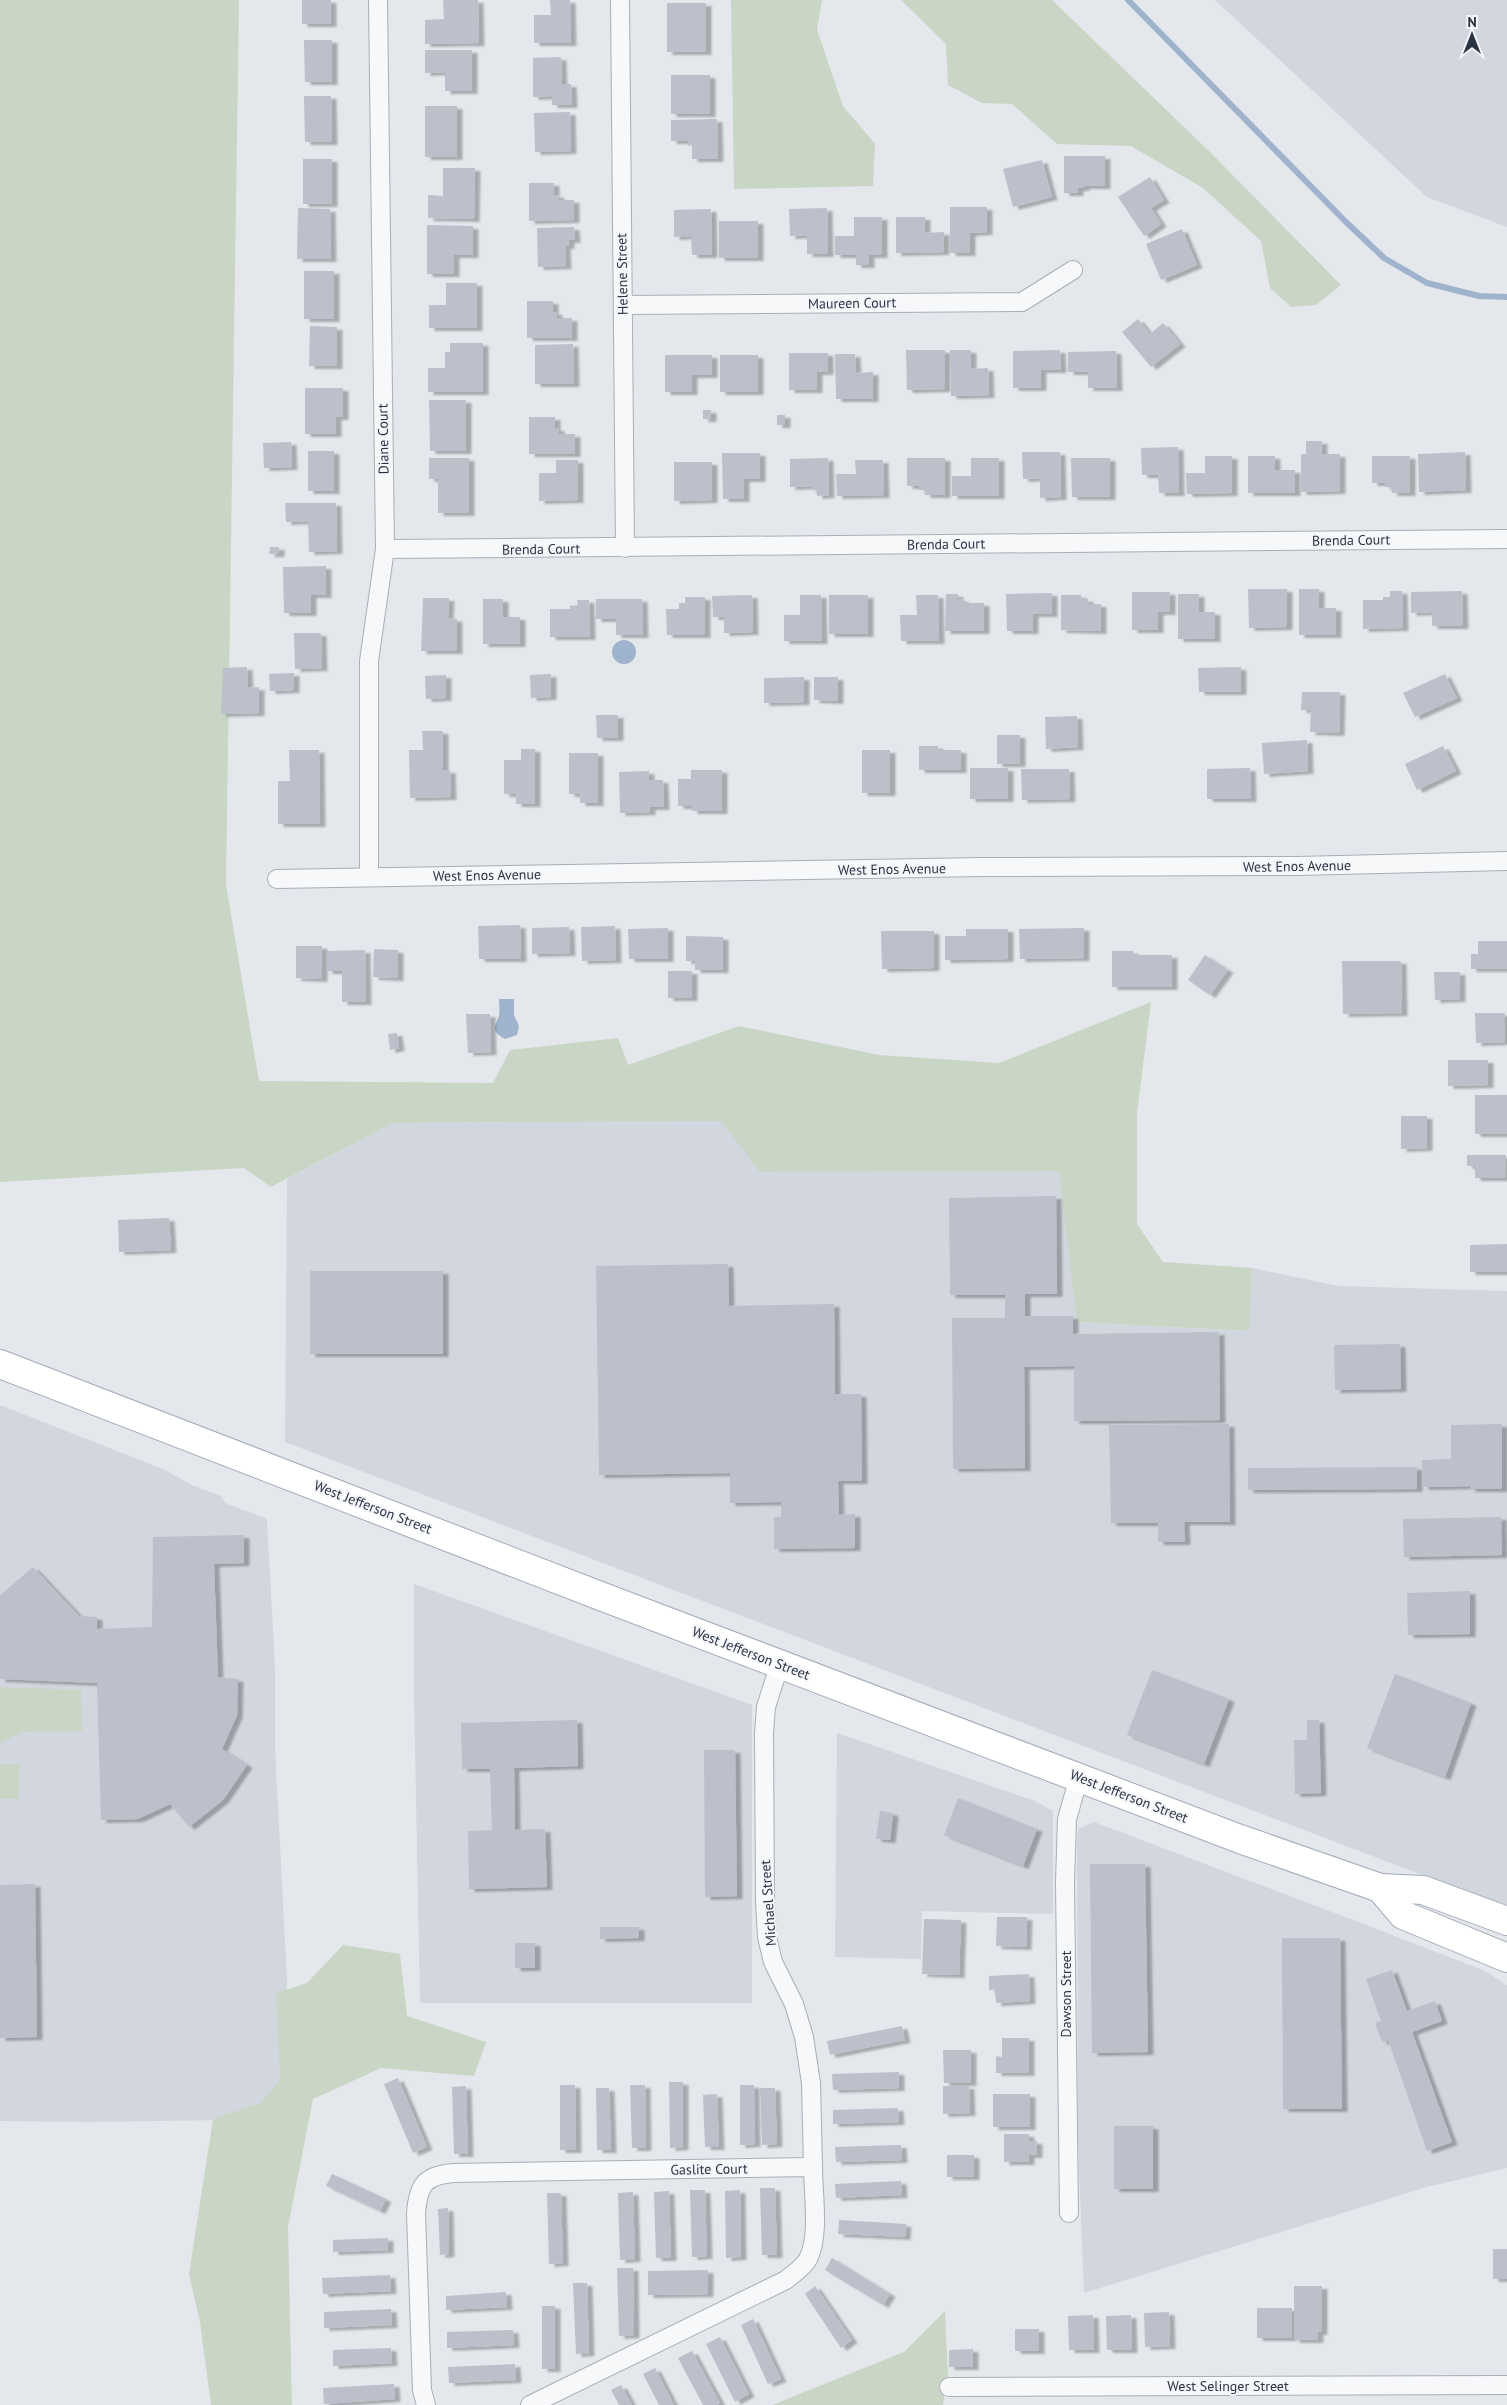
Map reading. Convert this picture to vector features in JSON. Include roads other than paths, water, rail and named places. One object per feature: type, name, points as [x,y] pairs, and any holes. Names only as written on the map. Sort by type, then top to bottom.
[{"type":"main road","name":"West Jefferson Street","points":[[0,1364],[603,1598],[1240,1839],[1380,1888],[1423,1890],[1507,1921]]},
{"type":"main road","points":[[1380,1888],[1403,1916],[1507,1958]]},
{"type":"street","name":"Diane Court","points":[[369,877],[369,661],[384,550],[378,0]]},
{"type":"street","name":"Helene Street","points":[[620,0],[625,548]]},
{"type":"street","name":"Maureen Court","points":[[623,305],[1022,302],[1073,270]]},
{"type":"street","name":"Brenda Court","points":[[384,550],[1507,539]]},
{"type":"street","name":"West Enos Avenue","points":[[277,879],[983,867],[1297,866],[1507,861]]},
{"type":"street","name":"Michael Street","points":[[780,1664],[766,1707],[764,1733],[765,1910],[767,1937],[773,1962],[794,2004],[804,2036],[811,2083],[813,2167]]},
{"type":"street","name":"Dawson Street","points":[[1069,2213],[1065,1882],[1067,1819],[1079,1777]]},
{"type":"street","name":"Gaslite Court","points":[[426,2405],[422,2390],[416,2213],[417,2198],[422,2186],[431,2178],[454,2173],[813,2167]]},
{"type":"street","points":[[530,2405],[786,2280],[799,2271],[808,2260],[813,2246],[813,2167]]},
{"type":"street","name":"West Selinger Street","points":[[949,2387],[1507,2385]]},
{"type":"water","points":[[624,640],[629,641],[635,647],[635,657],[629,663],[624,664],[619,663],[613,657],[612,652],[613,647],[619,641]]},
{"type":"water","points":[[499,999],[514,999],[514,1015],[519,1026],[517,1035],[505,1039],[497,1034],[495,1029],[499,1016]]},
{"type":"waterway","points":[[1128,0],[1346,222],[1384,258],[1427,283],[1479,296],[1507,297]]}]
